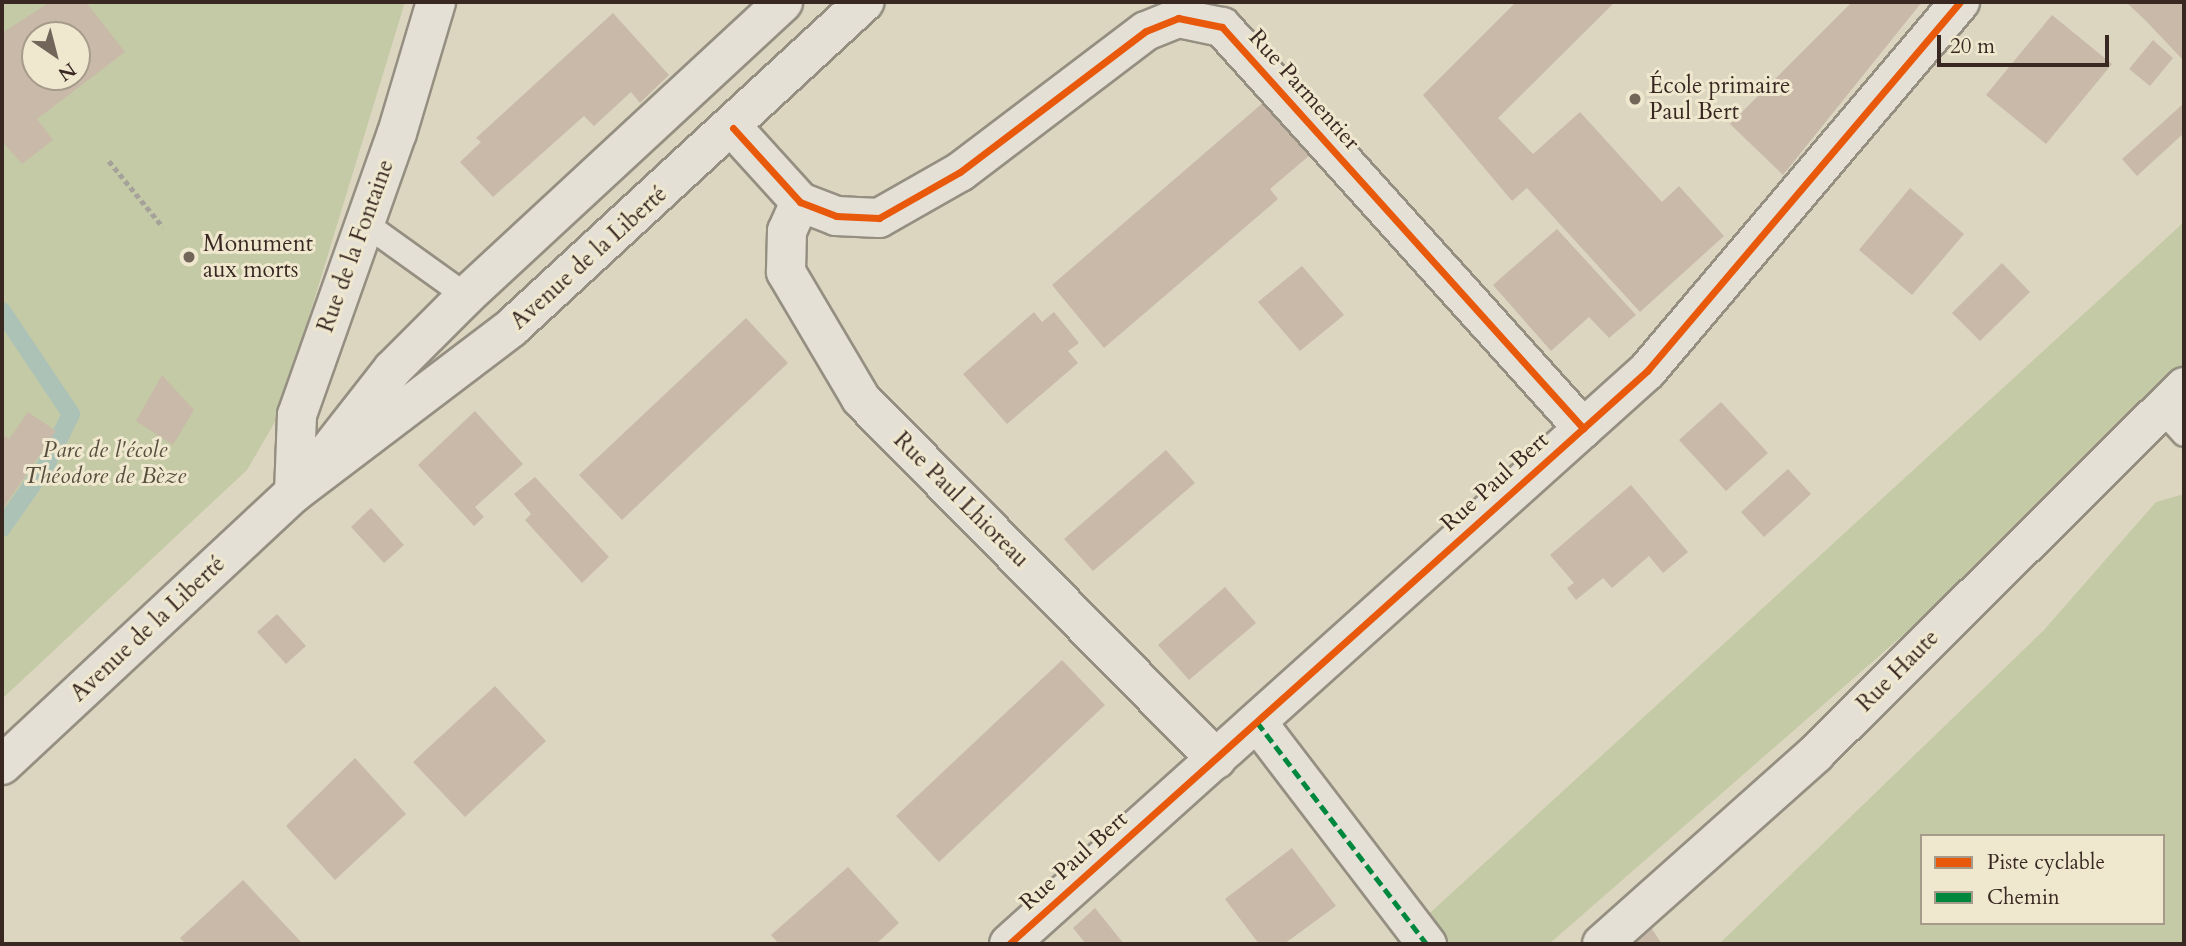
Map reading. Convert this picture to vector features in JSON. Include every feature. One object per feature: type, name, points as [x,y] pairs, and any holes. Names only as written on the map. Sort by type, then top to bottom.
[{"type":"street","name":"Rue de la Fontaine","points":[[294,493],[297,415],[436,2]]},
{"type":"street","name":"Avenue de la Liberté","points":[[294,493],[393,369],[466,296],[783,2]]},
{"type":"street","name":"Avenue de la Liberté","points":[[2,765],[294,493],[511,328],[733,128],[864,2]]},
{"type":"street","name":"Rue Paul Bert","points":[[1009,944],[1647,371],[1960,2]]},
{"type":"street","name":"Rue Parmentier","points":[[733,128],[800,202],[836,216],[879,218],[960,172],[1146,31],[1178,18],[1222,27],[1583,428]]},
{"type":"street","name":"Rue Paul Lhioreau","points":[[800,202],[787,231],[786,272],[861,399],[1216,759]]},
{"type":"street","name":"Rue Haute","points":[[1602,944],[1816,754],[2176,409]]},
{"type":"street","points":[[1257,722],[1427,944]]},
{"type":"lane","points":[[363,222],[466,296]]},
{"type":"path","points":[[109,161],[163,227]]},
{"type":"green space","name":"Parc de l'école Théodore de Bèze","points":[[2,2],[405,2],[279,415],[247,470],[2,699]]},
{"type":"green space","points":[[2184,222],[2184,390],[1549,944],[1396,944]]},
{"type":"green space","points":[[2184,494],[2184,944],[1719,944],[2044,630],[2156,502]]},
{"type":"building","points":[[50,2],[86,2],[125,52],[91,78],[91,21],[21,21],[21,91],[74,91],[37,119],[53,140],[22,164],[2,141],[2,33]]},
{"type":"building","points":[[1516,2],[1615,2],[1498,118],[1533,154],[1580,112],[1662,202],[1679,186],[1724,236],[1640,312],[1527,188],[1512,201],[1423,95]]},
{"type":"building","points":[[1852,2],[1922,2],[1783,175],[1730,124]]},
{"type":"building","points":[[2126,2],[2184,2],[2184,61],[2146,21]]},
{"type":"building","points":[[613,13],[669,75],[640,103],[631,92],[594,126],[584,116],[493,197],[460,162],[481,142],[476,138]]},
{"type":"building","points":[[2052,15],[2112,64],[2046,144],[1986,95]]},
{"type":"building","points":[[2153,40],[2173,58],[2150,86],[2129,69]]},
{"type":"building","points":[[1265,101],[1310,155],[1270,189],[1278,199],[1104,348],[1052,285]]},
{"type":"building","points":[[2182,105],[2184,133],[2137,176],[2122,159]]},
{"type":"building","points":[[1910,188],[1964,234],[1912,295],[1859,250]]},
{"type":"building","points":[[1557,229],[1636,315],[1609,338],[1589,317],[1551,351],[1493,285]]},
{"type":"building","points":[[2002,263],[2030,292],[1980,341],[1952,313]]},
{"type":"building","points":[[1302,266],[1344,315],[1300,351],[1258,302]]},
{"type":"building","points":[[1034,312],[1042,322],[1054,312],[1079,343],[1068,351],[1078,363],[1007,424],[963,374]]},
{"type":"building","points":[[746,318],[788,363],[622,520],[579,475]]},
{"type":"building","points":[[162,375],[194,410],[173,445],[136,421]]},
{"type":"building","points":[[1721,402],[1768,453],[1726,491],[1679,440]]},
{"type":"building","points":[[475,411],[523,464],[475,507],[484,517],[474,526],[418,465]]},
{"type":"building","points":[[28,412],[56,431],[2,510],[2,434],[9,439]]},
{"type":"building","points":[[1166,450],[1195,483],[1093,571],[1064,539]]},
{"type":"building","points":[[1788,469],[1811,494],[1764,537],[1741,512]]},
{"type":"building","points":[[535,477],[609,557],[582,583],[525,520],[531,514],[514,494]]},
{"type":"building","points":[[1631,485],[1688,552],[1663,573],[1649,556],[1612,588],[1603,578],[1576,600],[1567,588],[1574,583],[1550,555]]},
{"type":"building","points":[[371,508],[404,545],[384,563],[351,527]]},
{"type":"building","points":[[1225,587],[1256,623],[1189,680],[1158,645]]},
{"type":"building","points":[[277,614],[306,646],[286,664],[257,632]]},
{"type":"building","points":[[1062,660],[1105,705],[939,862],[896,816]]},
{"type":"building","points":[[495,686],[546,741],[465,817],[413,762]]},
{"type":"building","points":[[355,758],[406,814],[335,880],[286,826]]},
{"type":"building","points":[[1292,848],[1336,906],[1284,944],[1259,944],[1225,899]]},
{"type":"building","points":[[848,867],[899,923],[876,944],[779,944],[771,935]]},
{"type":"building","points":[[243,880],[303,944],[186,944],[180,938]]},
{"type":"building","points":[[1095,908],[1124,944],[1086,944],[1073,928]]},
{"type":"building","points":[[1652,929],[1662,944],[1634,944]]},
{"type":"waterway","points":[[2,311],[71,414],[46,465],[2,528]]},
{"type":"marked path","points":[[1257,722],[1427,944]]},
{"type":"cycle path","points":[[1009,944],[1647,371],[1960,2]]},
{"type":"cycle path","points":[[733,128],[800,202],[836,216],[879,218],[960,172],[1146,31],[1178,18],[1222,27],[1583,428]]},
{"type":"place","name":"École primaire Paul Bert","points":[[1635,99]]},
{"type":"place","name":"Monument aux morts","points":[[189,257]]}]
